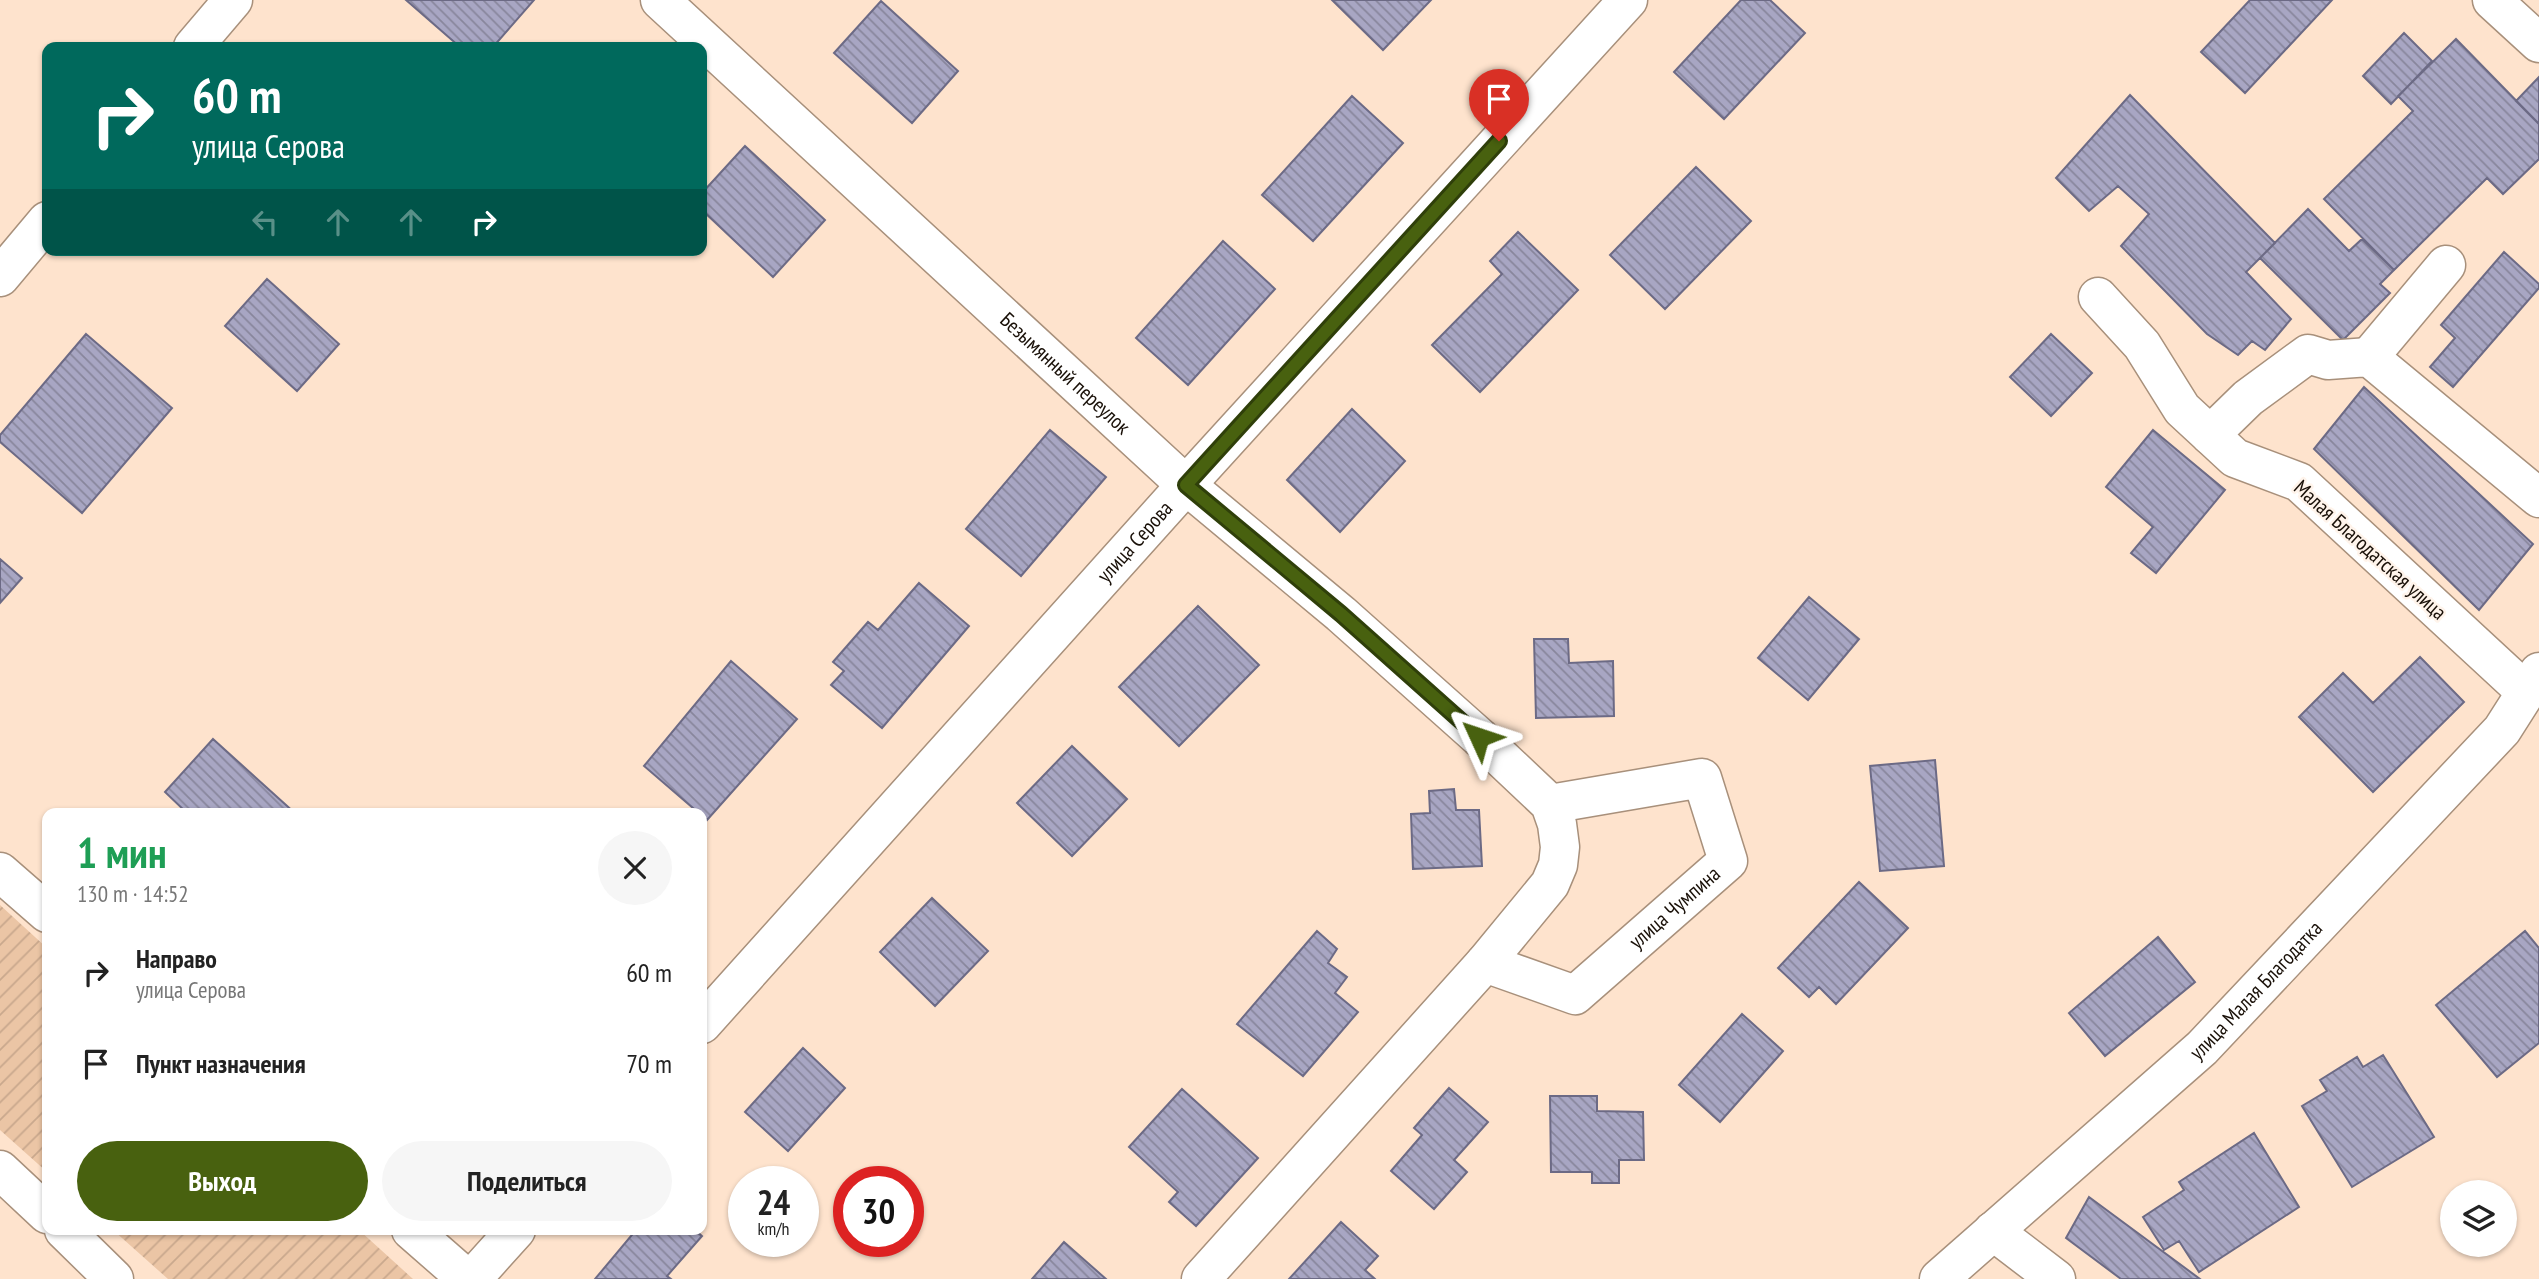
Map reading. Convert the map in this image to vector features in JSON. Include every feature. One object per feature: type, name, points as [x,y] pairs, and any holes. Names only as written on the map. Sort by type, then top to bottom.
[{"type":"street","points":[[197,42],[233,0]]},
{"type":"street","name":"Безымянный переулок","points":[[660,0],[706,42]]},
{"type":"street","name":"улица Серова","points":[[707,1018],[1186,485],[1628,0]]},
{"type":"street","points":[[2492,0],[2539,43]]},
{"type":"street","name":"Безымянный переулок","points":[[707,43],[1186,485],[1341,614],[1550,804]]},
{"type":"street","points":[[0,277],[42,227]]},
{"type":"street","points":[[2369,357],[2446,265]]},
{"type":"street","name":"Малая Благодатская улица","points":[[2098,297],[2142,345],[2182,409],[2235,458],[2299,482],[2533,682]]},
{"type":"street","points":[[2210,435],[2248,398],[2308,354],[2328,360],[2369,357],[2539,498]]},
{"type":"street","name":"улица Малая Благодатка","points":[[1939,1279],[2202,1048],[2502,730],[2533,682]]},
{"type":"street","name":"улица Чумпина","points":[[1485,963],[1575,995],[1728,861],[1702,778],[1550,804]]},
{"type":"street","points":[[1201,1279],[1485,963],[1550,884],[1560,847],[1557,824],[1550,804]]},
{"type":"street","points":[[0,872],[42,909]]},
{"type":"street","points":[[0,1170],[42,1209]]},
{"type":"street","points":[[1993,1231],[2056,1279]]},
{"type":"street","points":[[69,1235],[114,1279]]},
{"type":"street","points":[[417,1235],[470,1279],[511,1235]]},
{"type":"shaded area","points":[[0,905],[42,943],[42,1168],[0,1130]]},
{"type":"shaded area","points":[[119,1235],[365,1235],[413,1279],[168,1279]]},
{"type":"building","points":[[406,0],[534,0],[497,42],[454,42]]},
{"type":"building","points":[[1332,0],[1431,0],[1383,50]]},
{"type":"building","points":[[1741,0],[1770,0],[1805,33],[1724,119],[1674,72]]},
{"type":"building","points":[[2250,0],[2332,0],[2245,93],[2201,52]]},
{"type":"building","points":[[881,1],[958,71],[912,123],[834,53]]},
{"type":"building","points":[[2404,33],[2432,61],[2391,104],[2363,76]]},
{"type":"building","points":[[2456,39],[2539,124],[2539,159],[2503,194],[2487,178],[2394,270],[2324,199],[2413,111],[2398,96]]},
{"type":"building","points":[[2539,77],[2539,124],[2516,101]]},
{"type":"building","points":[[2130,95],[2275,243],[2246,272],[2291,319],[2265,350],[2252,341],[2238,355],[2207,334],[2121,246],[2149,214],[2118,186],[2089,211],[2056,178]]},
{"type":"building","points":[[1352,96],[1403,143],[1313,241],[1262,195]]},
{"type":"building","points":[[745,146],[825,220],[773,277],[707,215],[707,188]]},
{"type":"building","points":[[1696,167],[1751,221],[1665,309],[1610,255]]},
{"type":"building","points":[[2308,209],[2349,251],[2362,239],[2394,270],[2380,284],[2390,293],[2343,340],[2260,258]]},
{"type":"building","points":[[1518,232],[1578,290],[1480,392],[1432,345],[1502,274],[1490,261]]},
{"type":"building","points":[[1223,241],[1275,289],[1188,385],[1136,338]]},
{"type":"building","points":[[2504,252],[2539,284],[2539,288],[2453,387],[2430,367],[2455,338],[2441,325]]},
{"type":"building","points":[[267,279],[339,344],[297,391],[225,326]]},
{"type":"building","points":[[86,334],[172,408],[82,513],[0,442],[0,435]]},
{"type":"building","points":[[2051,334],[2092,373],[2051,416],[2010,377]]},
{"type":"building","points":[[2364,387],[2533,544],[2479,610],[2314,449]]},
{"type":"building","points":[[1352,409],[1405,461],[1340,532],[1287,480]]},
{"type":"building","points":[[1050,430],[1106,477],[1021,576],[966,529]]},
{"type":"building","points":[[2153,430],[2225,490],[2156,573],[2131,553],[2153,527],[2106,487]]},
{"type":"building","points":[[0,559],[22,578],[0,603]]},
{"type":"building","points":[[919,583],[969,626],[882,728],[831,685],[844,671],[833,662],[868,622],[878,630]]},
{"type":"building","points":[[1809,597],[1859,639],[1808,700],[1758,658]]},
{"type":"building","points":[[1198,606],[1259,665],[1179,746],[1119,687]]},
{"type":"building","points":[[1534,639],[1568,639],[1569,663],[1613,661],[1614,716],[1536,718]]},
{"type":"building","points":[[2420,657],[2464,702],[2373,792],[2299,717],[2343,673],[2373,703]]},
{"type":"building","points":[[731,661],[797,719],[707,820],[707,808],[693,808],[644,766]]},
{"type":"building","points":[[213,739],[289,808],[182,808],[165,792]]},
{"type":"building","points":[[1072,746],[1127,799],[1072,856],[1017,803]]},
{"type":"building","points":[[1935,760],[1944,866],[1880,871],[1870,766]]},
{"type":"building","points":[[1454,789],[1456,810],[1479,810],[1482,866],[1413,869],[1411,814],[1430,813],[1429,791]]},
{"type":"building","points":[[1859,882],[1908,928],[1836,1004],[1819,987],[1809,997],[1778,968]]},
{"type":"building","points":[[932,898],[988,951],[935,1006],[880,952]]},
{"type":"building","points":[[1317,931],[1337,949],[1328,963],[1347,977],[1335,993],[1358,1012],[1303,1076],[1237,1024]]},
{"type":"building","points":[[2525,931],[2539,948],[2539,1043],[2497,1077],[2436,1005]]},
{"type":"building","points":[[2158,937],[2195,982],[2105,1056],[2069,1013]]},
{"type":"building","points":[[1742,1014],[1783,1051],[1720,1122],[1679,1085]]},
{"type":"building","points":[[803,1048],[845,1088],[788,1151],[745,1112]]},
{"type":"building","points":[[2383,1055],[2434,1137],[2352,1187],[2302,1106],[2327,1091],[2320,1080],[2357,1057],[2363,1067]]},
{"type":"building","points":[[1449,1088],[1488,1122],[1454,1160],[1467,1172],[1434,1209],[1391,1171],[1422,1135],[1414,1128]]},
{"type":"building","points":[[1182,1089],[1258,1158],[1196,1226],[1169,1202],[1178,1192],[1129,1147]]},
{"type":"building","points":[[1550,1096],[1597,1096],[1597,1111],[1643,1112],[1644,1160],[1619,1160],[1619,1183],[1592,1183],[1592,1172],[1551,1172]]},
{"type":"building","points":[[2254,1133],[2299,1207],[2199,1272],[2179,1241],[2164,1250],[2143,1217],[2184,1190],[2179,1182]]},
{"type":"building","points":[[2089,1197],[2200,1279],[2121,1279],[2066,1238]]},
{"type":"building","points":[[1341,1222],[1378,1256],[1365,1270],[1375,1279],[1289,1279]]},
{"type":"building","points":[[632,1235],[702,1236],[667,1276],[671,1279],[595,1279]]},
{"type":"building","points":[[1064,1242],[1106,1279],[1032,1279]]},
{"type":"route","points":[[1479,737],[1341,614],[1186,485],[1499,141]]}]
